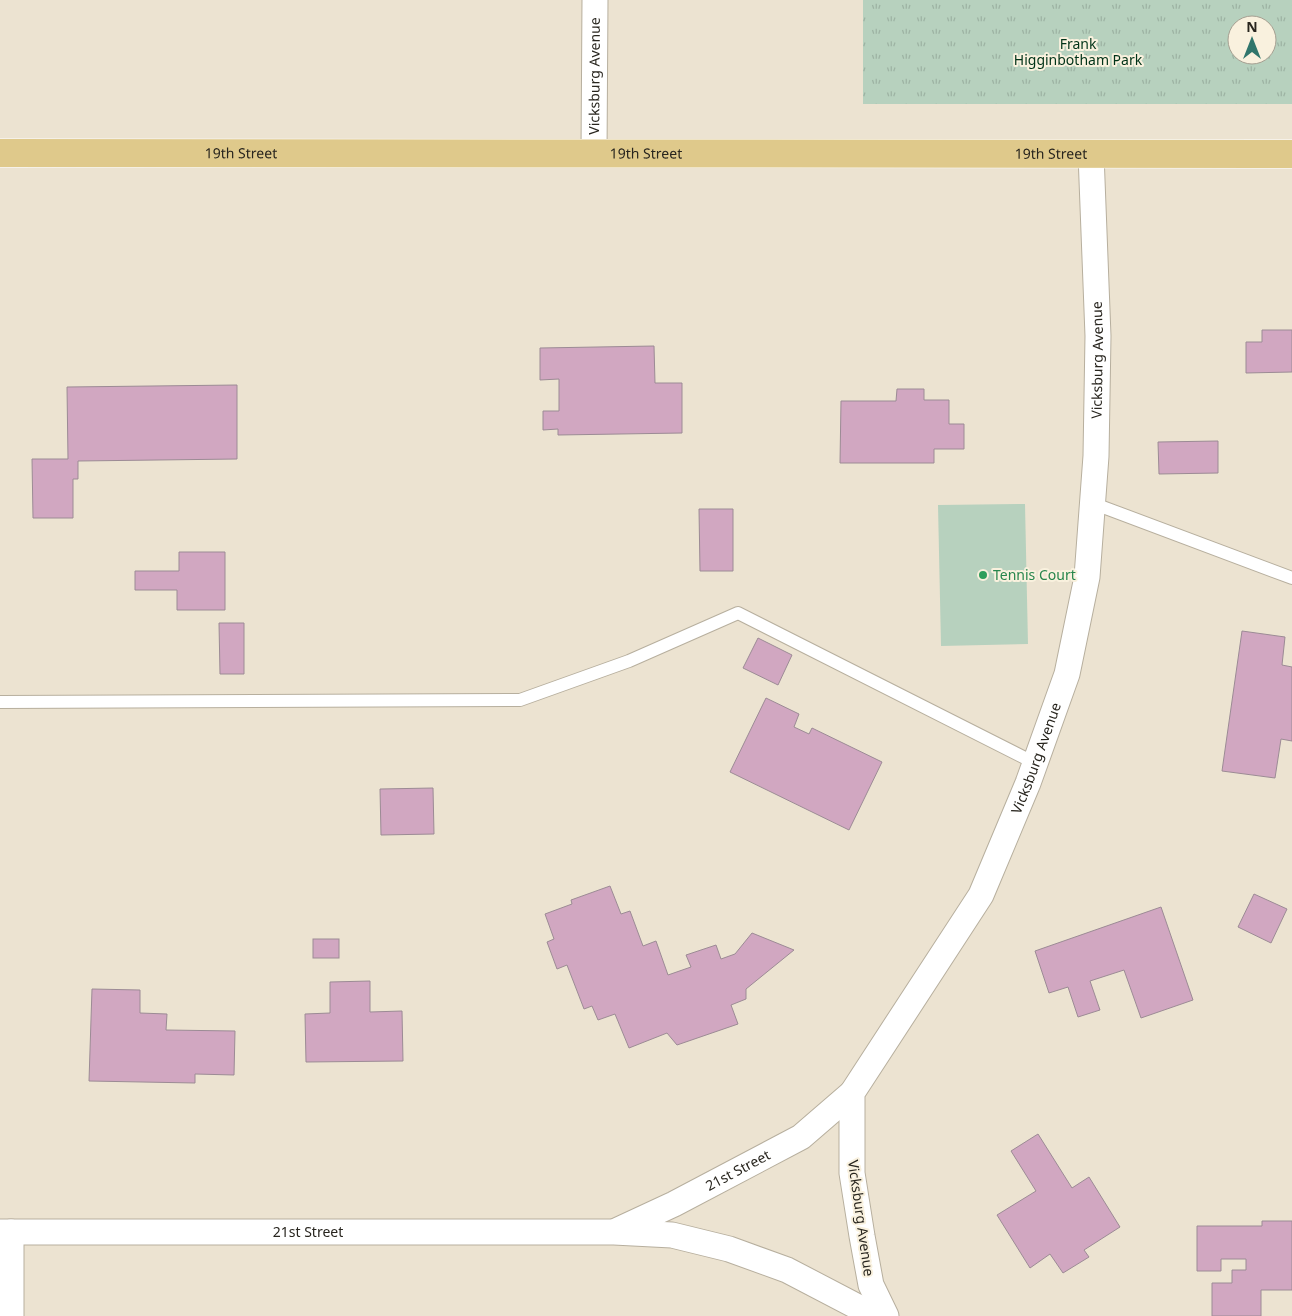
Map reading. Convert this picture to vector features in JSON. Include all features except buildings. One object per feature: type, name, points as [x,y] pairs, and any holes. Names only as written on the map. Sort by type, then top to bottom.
[{"type":"main road","name":"19th Street","points":[[0,153],[1292,154]]},
{"type":"street","name":"Vicksburg Avenue","points":[[594,154],[595,0]]},
{"type":"street","name":"Vicksburg Avenue","points":[[886,1316],[871,1285],[852,1173],[852,1092],[980,895],[1035,763],[1069,664],[1087,577],[1096,456],[1098,336],[1091,154]]},
{"type":"street","name":"21st Street","points":[[614,1232],[674,1204],[801,1137],[852,1092]]},
{"type":"street","name":"21st Street","points":[[6,1232],[614,1232],[672,1235],[729,1249],[787,1270],[856,1306],[869,1316]]},
{"type":"street","points":[[6,1232],[11,1316]]},
{"type":"lane","points":[[1092,503],[1292,578]]},
{"type":"lane","points":[[0,702],[520,700],[629,661],[738,613],[1035,763]]},
{"type":"green space","name":"Frank Higginbotham Park","points":[[863,0],[1292,0],[1292,104],[863,104]]},
{"type":"green space","name":"Tennis Court","points":[[1025,504],[1028,644],[941,646],[938,505]]},
{"type":"place","name":"Tennis Court","points":[[983,575]]}]
